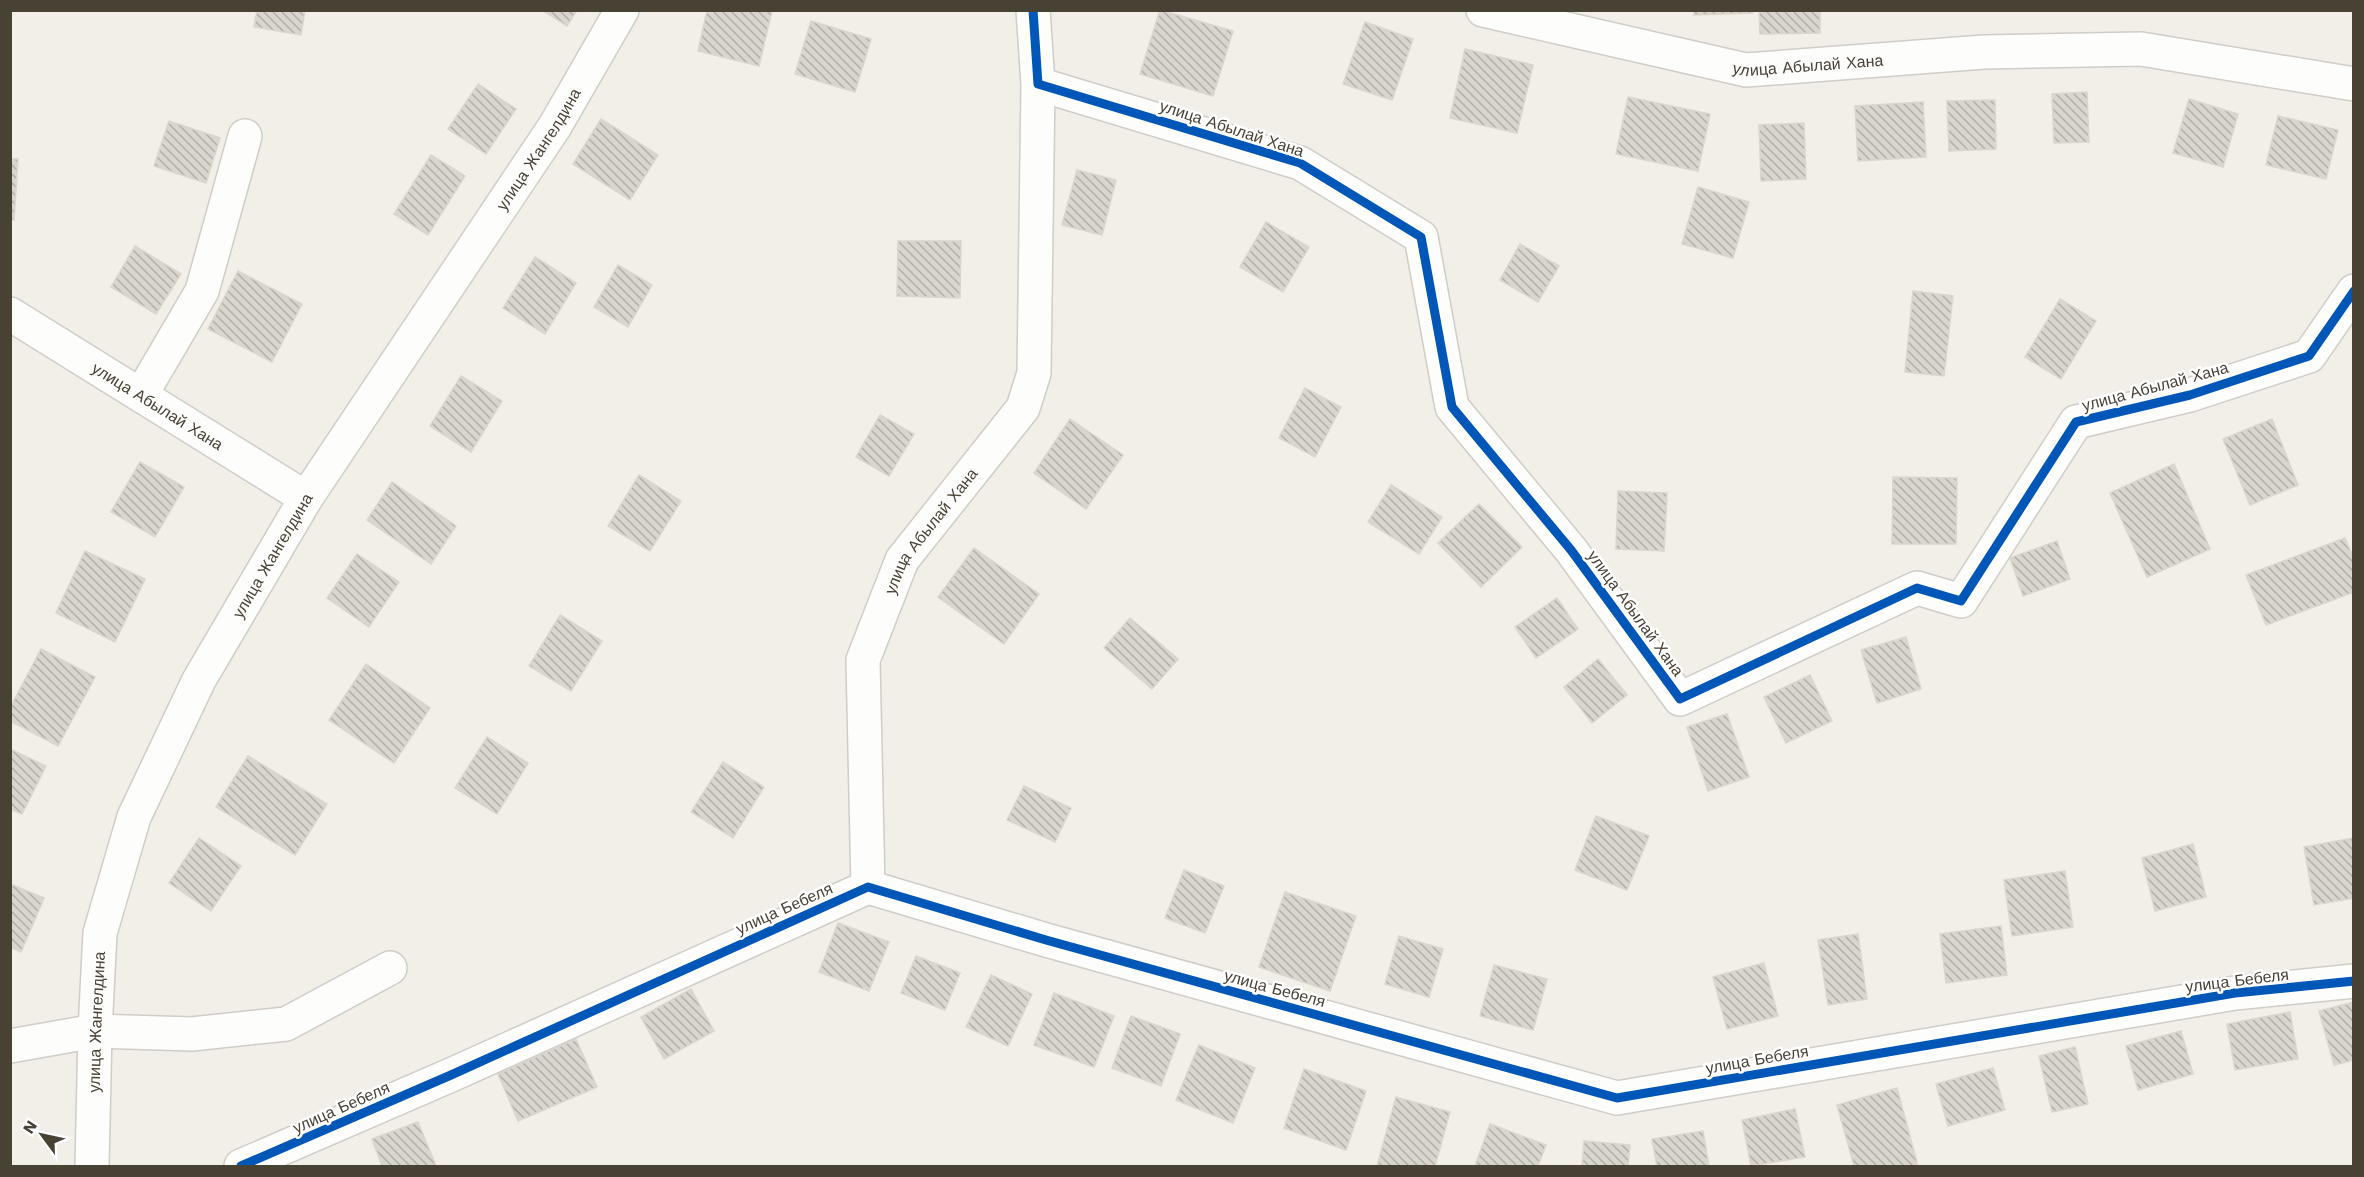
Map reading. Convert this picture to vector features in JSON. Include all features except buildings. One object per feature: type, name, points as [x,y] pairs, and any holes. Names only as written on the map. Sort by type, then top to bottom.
[{"type":"street","name":"улица Жангелдина","points":[[92,1167],[100,933],[134,817],[200,680],[306,498],[555,126],[622,10]]},
{"type":"street","name":"улица Абылай Хана","points":[[867,887],[863,660],[902,560],[1023,408],[1034,373],[1038,84],[1033,10]]},
{"type":"street","name":"улица Абылай Хана","points":[[1483,10],[1746,70],[1984,52],[2141,48],[2354,84]]},
{"type":"street","name":"улица Абылай Хана","points":[[1038,84],[1300,163],[1421,237],[1452,407],[1571,550],[1680,699],[1917,588],[1961,601],[2076,422],[2190,395],[2309,356],[2354,291]]},
{"type":"street","points":[[141,395],[202,291],[245,136]]},
{"type":"street","name":"улица Абылай Хана","points":[[10,314],[306,498]]},
{"type":"street","name":"улица Бебеля","points":[[241,1167],[867,887],[1046,940],[1617,1098],[2235,993],[2354,981]]},
{"type":"street","points":[[18,1037],[95,1031],[192,1034],[286,1024],[390,968]]},
{"type":"cycle path","points":[[1033,10],[1038,84],[1300,163],[1421,237],[1452,407],[1571,550],[1680,699],[1917,588],[1961,601],[2076,422],[2190,395],[2309,356],[2354,291]]},
{"type":"cycle path","points":[[241,1166],[451,1075],[868,887],[1046,940],[1617,1098],[2235,993],[2354,981]]}]
